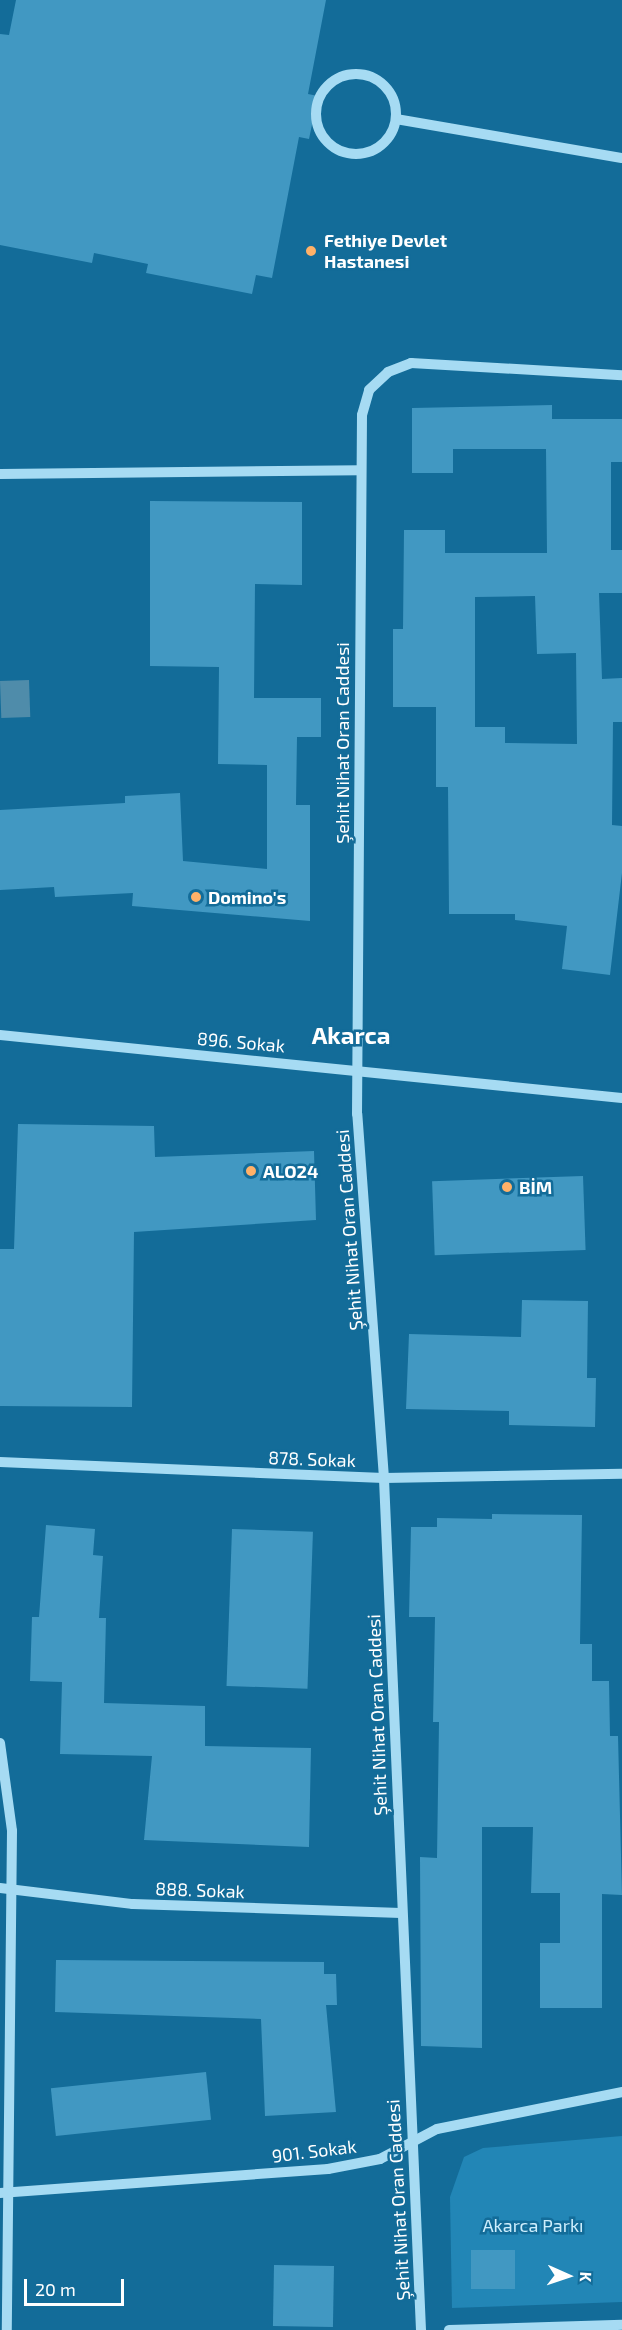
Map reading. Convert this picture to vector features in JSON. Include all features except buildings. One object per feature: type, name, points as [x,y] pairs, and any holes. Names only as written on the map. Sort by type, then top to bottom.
[{"type":"street","points":[[361,74],[392,95],[396,119],[385,142],[350,154],[328,143],[316,108],[327,86],[361,74]]},
{"type":"street","points":[[396,119],[622,158]]},
{"type":"street","name":"Şehit Nihat Oran Caddesi","points":[[422,2330],[411,2144],[384,1478],[356,1069],[360,470],[369,390],[388,372],[411,363],[622,375]]},
{"type":"street","points":[[0,474],[360,470]]},
{"type":"street","name":"896. Sokak","points":[[0,1035],[356,1069],[622,1098]]},
{"type":"street","name":"878. Sokak","points":[[0,1462],[384,1478],[622,1474]]},
{"type":"street","points":[[0,1743],[12,1831],[6,1889],[4,2193],[7,2330]]},
{"type":"street","name":"888. Sokak","points":[[6,1889],[122,1903],[401,1913]]},
{"type":"street","name":"901. Sokak","points":[[4,2193],[328,2169],[380,2159],[437,2129],[622,2092]]},
{"type":"street","points":[[449,2330],[622,2325]]},
{"type":"green space","name":"Akarca Parkı","points":[[622,2136],[622,2302],[452,2308],[450,2197],[464,2157],[483,2148]]},
{"type":"shaded area","points":[[29,680],[30,717],[1,718],[0,681]]},
{"type":"place","name":"Fethiye Devlet Hastanesi","points":[[311,251]]},
{"type":"place","name":"Domino's","points":[[196,897]]},
{"type":"place","name":"ALO24","points":[[251,1171]]},
{"type":"place","name":"BİM","points":[[507,1187]]},
{"type":"district","name":"Akarca","points":[[351,1035]]}]
